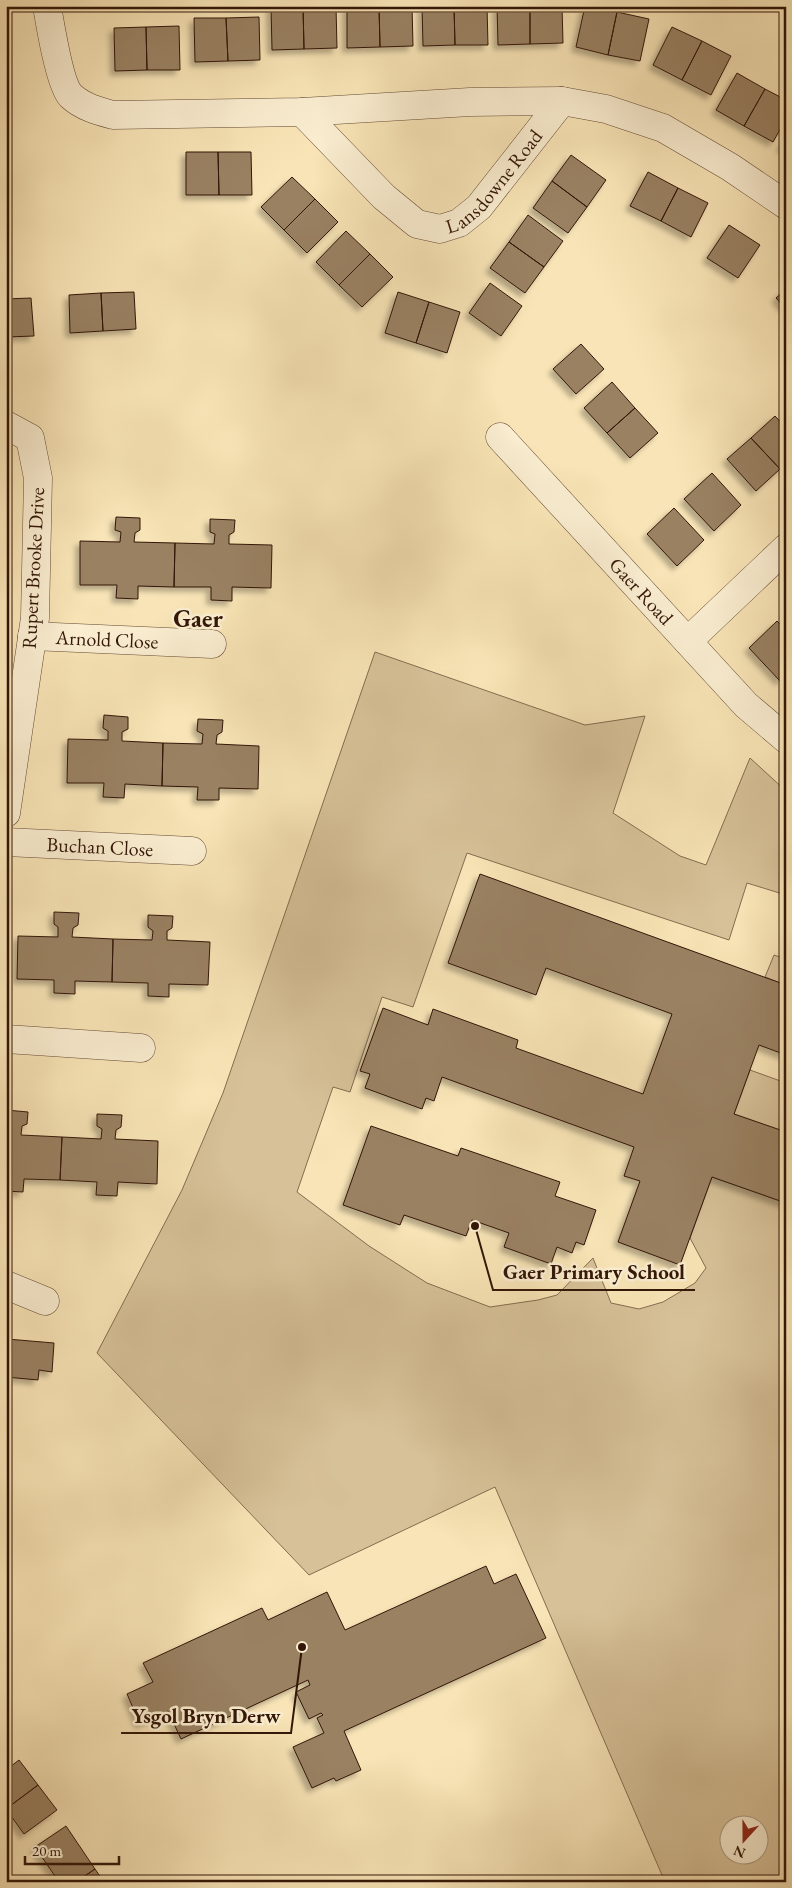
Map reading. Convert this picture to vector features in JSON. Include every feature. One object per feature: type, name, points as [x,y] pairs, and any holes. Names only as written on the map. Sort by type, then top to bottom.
[{"type":"street","name":"Lansdowne Road","points":[[47,6],[56,57],[70,95],[88,108],[113,115],[302,112],[470,102],[562,101],[606,109],[663,128],[730,166],[786,205]]},
{"type":"street","name":"Lansdowne Road","points":[[302,112],[384,197],[417,224],[440,229],[459,222],[479,207],[562,101]]},
{"type":"street","name":"Rupert Brooke Drive","points":[[6,425],[30,438],[38,478],[34,618],[32,636],[17,662],[6,813]]},
{"type":"street","name":"Gaer Road","points":[[500,437],[746,705],[786,739]]},
{"type":"street","points":[[688,641],[786,548]]},
{"type":"street","name":"Arnold Close","points":[[32,636],[212,644]]},
{"type":"street","name":"Buchan Close","points":[[6,842],[192,851]]},
{"type":"street","points":[[6,1039],[141,1048]]},
{"type":"street","points":[[6,1285],[45,1301]]},
{"type":"shaded area","points":[[375,652],[585,725],[645,716],[613,813],[680,856],[706,865],[750,758],[786,791],[786,895],[747,883],[729,940],[467,853],[413,1007],[382,997],[350,1092],[333,1087],[297,1192],[369,1246],[427,1283],[490,1307],[538,1300],[557,1295],[593,1258],[611,1303],[639,1309],[663,1302],[695,1283],[706,1268],[690,1238],[712,1177],[786,1203],[785,1882],[665,1882],[495,1487],[309,1575],[97,1353],[182,1190],[223,1093]]},
{"type":"shaded area","points":[[774,955],[786,959],[786,985],[765,977]]},
{"type":"shaded area","points":[[750,1070],[786,1083],[786,1132],[734,1114]]},
{"type":"building","points":[[271,6],[303,6],[304,49],[272,50]]},
{"type":"building","points":[[303,6],[336,6],[337,48],[304,49]]},
{"type":"building","points":[[347,6],[379,6],[380,47],[347,48]]},
{"type":"building","points":[[379,6],[412,6],[413,46],[380,47]]},
{"type":"building","points":[[422,6],[454,6],[455,45],[423,46]]},
{"type":"building","points":[[454,6],[487,6],[488,45],[455,45]]},
{"type":"building","points":[[497,6],[530,6],[530,44],[498,45]]},
{"type":"building","points":[[530,6],[562,6],[563,43],[530,44]]},
{"type":"building","points":[[585,6],[617,12],[608,55],[576,47]]},
{"type":"building","points":[[617,12],[649,19],[640,61],[608,55]]},
{"type":"building","points":[[259,17],[260,60],[228,61],[226,18]]},
{"type":"building","points":[[194,18],[226,18],[228,61],[195,62]]},
{"type":"building","points":[[179,26],[180,70],[147,70],[146,27]]},
{"type":"building","points":[[146,27],[147,70],[115,71],[114,28]]},
{"type":"building","points":[[672,27],[702,41],[682,80],[653,65]]},
{"type":"building","points":[[702,41],[731,56],[711,95],[682,80]]},
{"type":"building","points":[[737,73],[765,89],[744,126],[716,110]]},
{"type":"building","points":[[765,89],[786,100],[786,119],[773,142],[744,126]]},
{"type":"building","points":[[786,139],[786,150],[781,147]]},
{"type":"building","points":[[186,152],[218,152],[219,195],[186,195]]},
{"type":"building","points":[[218,152],[251,152],[252,195],[219,195]]},
{"type":"building","points":[[571,155],[606,180],[587,207],[552,181]]},
{"type":"building","points":[[648,172],[678,188],[661,221],[630,206]]},
{"type":"building","points":[[292,177],[315,199],[284,230],[261,207]]},
{"type":"building","points":[[552,181],[587,207],[568,233],[533,208]]},
{"type":"building","points":[[678,188],[708,203],[691,237],[661,221]]},
{"type":"building","points":[[315,199],[338,222],[307,253],[284,230]]},
{"type":"building","points":[[528,215],[563,241],[544,267],[509,242]]},
{"type":"building","points":[[729,225],[760,245],[738,278],[707,258]]},
{"type":"building","points":[[346,231],[370,254],[339,285],[316,262]]},
{"type":"building","points":[[509,242],[544,267],[525,293],[490,268]]},
{"type":"building","points":[[370,254],[393,277],[362,307],[339,285]]},
{"type":"building","points":[[490,283],[522,306],[501,336],[469,313]]},
{"type":"building","points":[[786,289],[786,309],[776,298]]},
{"type":"building","points":[[134,292],[136,329],[103,331],[101,293]]},
{"type":"building","points":[[398,292],[429,302],[416,343],[385,333]]},
{"type":"building","points":[[101,293],[103,331],[70,333],[69,295]]},
{"type":"building","points":[[31,298],[34,336],[6,337],[6,299]]},
{"type":"building","points":[[429,302],[460,312],[447,353],[416,343]]},
{"type":"building","points":[[581,344],[604,369],[576,394],[553,369]]},
{"type":"building","points":[[612,382],[635,408],[607,433],[584,408]]},
{"type":"building","points":[[635,408],[658,433],[630,458],[607,433]]},
{"type":"building","points":[[775,416],[786,428],[786,464],[780,469],[751,438]]},
{"type":"building","points":[[751,438],[780,469],[756,491],[727,459]]},
{"type":"building","points":[[712,473],[741,505],[714,531],[684,499]]},
{"type":"building","points":[[674,508],[704,540],[677,566],[647,534]]},
{"type":"building","points":[[116,517],[140,518],[140,530],[135,533],[134,542],[175,543],[174,587],[138,586],[138,599],[116,598],[117,585],[80,585],[80,541],[120,542],[121,532],[115,530]]},
{"type":"building","points":[[210,519],[235,520],[234,532],[229,535],[229,544],[272,545],[271,588],[232,587],[232,601],[211,600],[211,587],[174,587],[175,543],[214,544],[215,534],[210,532]]},
{"type":"building","points":[[777,621],[786,630],[786,675],[780,681],[749,648]]},
{"type":"building","points":[[104,715],[128,717],[128,729],[122,732],[122,741],[163,743],[162,786],[125,784],[124,798],[103,797],[104,783],[67,783],[68,739],[108,740],[108,731],[103,728]]},
{"type":"building","points":[[198,719],[223,720],[222,732],[217,735],[216,744],[259,746],[258,789],[219,788],[219,800],[197,800],[198,787],[162,786],[163,743],[202,744],[203,734],[197,731]]},
{"type":"building","points":[[480,874],[786,985],[786,1055],[759,1045],[734,1114],[786,1132],[786,1203],[712,1177],[680,1265],[618,1242],[640,1181],[624,1176],[634,1147],[442,1077],[434,1101],[426,1098],[422,1109],[365,1088],[370,1074],[360,1071],[383,1008],[428,1025],[433,1009],[518,1040],[516,1048],[643,1094],[672,1014],[546,968],[536,995],[448,963]]},
{"type":"building","points":[[54,912],[79,913],[78,925],[73,928],[72,937],[113,939],[112,982],[75,981],[75,994],[54,993],[54,980],[17,979],[18,936],[58,937],[58,927],[54,924]]},
{"type":"building","points":[[148,915],[173,916],[172,928],[167,931],[167,940],[210,942],[208,985],[169,984],[169,997],[148,996],[148,983],[112,982],[113,939],[152,940],[153,931],[148,927]]},
{"type":"building","points":[[6,1110],[28,1112],[27,1124],[22,1126],[21,1135],[62,1137],[60,1180],[24,1179],[23,1192],[6,1191]]},
{"type":"building","points":[[97,1114],[122,1115],[121,1127],[116,1130],[115,1139],[158,1141],[157,1184],[118,1182],[117,1196],[96,1195],[97,1182],[60,1180],[62,1137],[101,1139],[102,1129],[97,1126]]},
{"type":"building","points":[[371,1126],[458,1156],[461,1148],[560,1182],[555,1196],[596,1210],[584,1245],[576,1242],[572,1253],[557,1247],[551,1264],[504,1247],[509,1233],[472,1220],[466,1236],[404,1215],[400,1225],[343,1205]]},
{"type":"building","points":[[7,1339],[54,1343],[52,1372],[39,1370],[38,1380],[6,1377]]},
{"type":"building","points":[[486,1566],[494,1584],[516,1574],[546,1638],[344,1731],[361,1770],[336,1781],[334,1778],[312,1788],[293,1747],[324,1733],[317,1718],[323,1715],[321,1713],[309,1719],[296,1692],[310,1685],[308,1680],[181,1739],[168,1711],[140,1724],[127,1694],[153,1682],[143,1663],[262,1608],[268,1620],[327,1592],[345,1630]]},
{"type":"building","points":[[19,1760],[38,1785],[6,1809],[6,1770]]},
{"type":"building","points":[[38,1785],[57,1810],[24,1834],[6,1809]]},
{"type":"building","points":[[66,1826],[95,1869],[76,1882],[59,1882],[35,1847]]},
{"type":"building","points":[[95,1869],[104,1882],[76,1882]]},
{"type":"place","name":"Gaer Primary School","points":[[475,1226]]},
{"type":"place","name":"Ysgol Bryn Derw","points":[[302,1647]]},
{"type":"district","name":"Gaer","points":[[198,618]]}]
